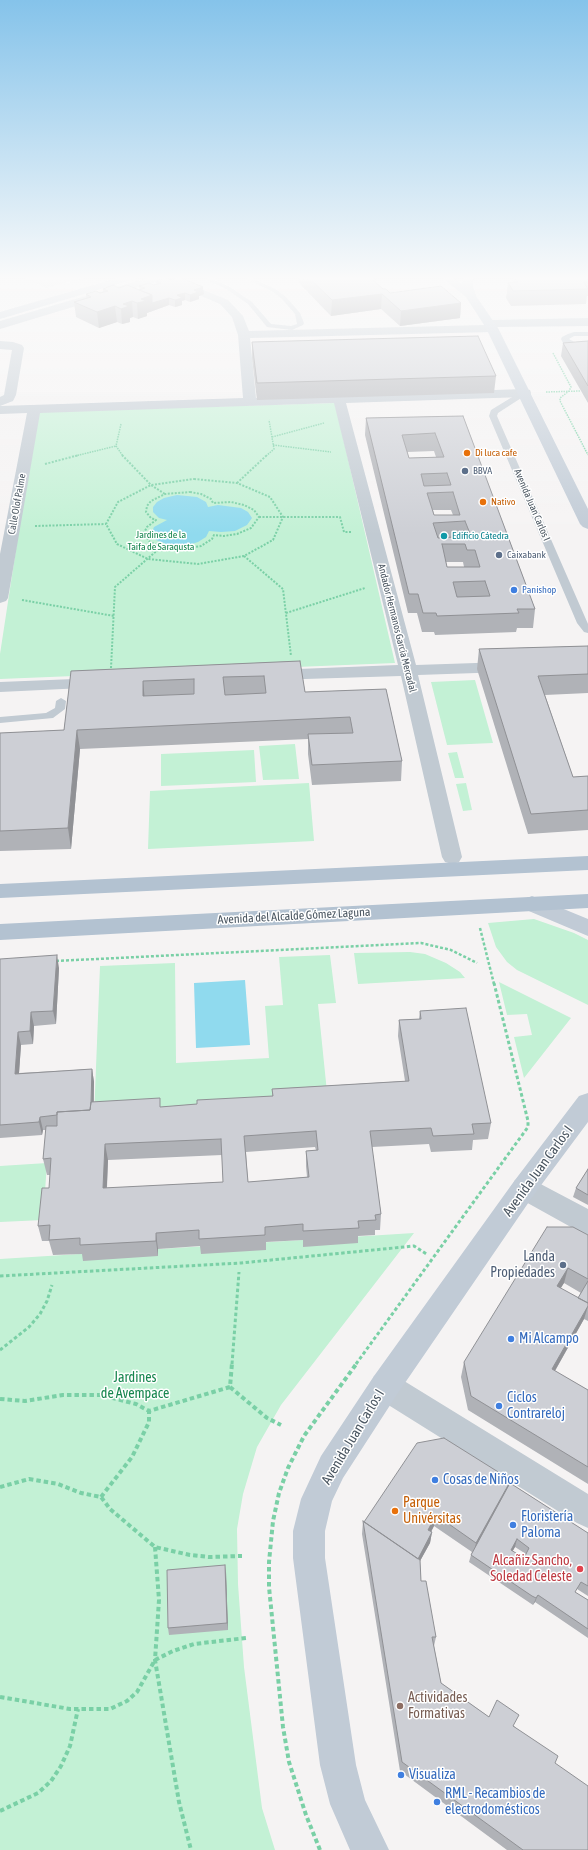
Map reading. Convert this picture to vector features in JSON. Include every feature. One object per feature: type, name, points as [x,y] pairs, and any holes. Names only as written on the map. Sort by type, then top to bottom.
[{"type":"main road","points":[[0,891],[588,863]]},
{"type":"main road","name":"Avenida del Alcalde Gómez Laguna","points":[[0,932],[588,901]]},
{"type":"street","points":[[0,402],[8,398],[10,395],[16,362]]},
{"type":"street","points":[[246,362],[250,402]]},
{"type":"street","points":[[509,362],[588,524]]},
{"type":"street","points":[[0,410],[525,393]]},
{"type":"street","name":"Andador Hermanos García Mercadal","points":[[339,399],[408,669],[452,857]]},
{"type":"street","name":"Calle Olof Palme","points":[[0,597],[8,536],[23,470],[34,409]]},
{"type":"street","points":[[254,676],[408,669],[526,666]]},
{"type":"street","points":[[0,687],[115,682]]},
{"type":"street","points":[[532,904],[588,928]]},
{"type":"street","name":"Avenida Juan Carlos I","points":[[370,1850],[348,1804],[338,1766],[309,1558],[309,1531],[317,1500],[332,1467],[385,1386],[524,1188],[588,1103]]},
{"type":"street","points":[[524,1188],[588,1223]]},
{"type":"street","points":[[385,1386],[588,1512]]},
{"type":"lane","name":"Avenida Juan Carlos I","points":[[525,393],[494,412],[493,416],[582,623],[588,630]]},
{"type":"lane","points":[[0,720],[49,716],[60,710],[61,701]]},
{"type":"path","points":[[558,362],[571,387],[560,398],[560,401],[588,455]]},
{"type":"path","points":[[525,393],[580,391]]},
{"type":"path","points":[[237,483],[274,449],[266,401]]},
{"type":"path","points":[[126,406],[116,446],[118,451],[151,485],[165,494]]},
{"type":"path","points":[[272,437],[344,418]]},
{"type":"path","points":[[273,445],[354,455]]},
{"type":"path","points":[[23,470],[116,446]]},
{"type":"path","points":[[106,524],[118,502],[151,485],[194,479],[237,483],[270,497],[283,517]]},
{"type":"path","points":[[190,492],[201,494],[211,499],[213,503],[231,502],[244,505],[254,510],[259,517],[251,528],[237,534],[224,536],[214,535],[212,539],[200,546],[183,549],[162,547],[150,542],[144,533],[147,527],[156,520],[151,518],[146,512],[147,506],[151,501],[165,494],[190,492]]},
{"type":"path","points":[[259,517],[340,517],[344,532],[373,531]]},
{"type":"path","points":[[106,524],[117,544],[148,559],[198,564],[244,556],[273,540],[283,517]]},
{"type":"path","points":[[8,536],[106,524]]},
{"type":"path","points":[[115,682],[115,587],[162,547]]},
{"type":"path","points":[[244,556],[282,589],[294,674]]},
{"type":"path","points":[[286,613],[386,582]]},
{"type":"path","points":[[0,597],[114,616]]},
{"type":"path","points":[[48,961],[421,943],[451,950],[477,963]]},
{"type":"path","points":[[0,1276],[241,1263],[414,1246],[428,1255]]},
{"type":"path","points":[[230,1387],[239,1272]]},
{"type":"path","points":[[0,1350],[29,1327],[40,1314],[47,1301],[52,1285]]},
{"type":"path","points":[[0,1399],[25,1401],[63,1395],[101,1395],[136,1404],[149,1411],[230,1387]]},
{"type":"path","points":[[230,1387],[267,1418],[280,1425]]},
{"type":"path","points":[[102,1497],[129,1462],[138,1446],[149,1422],[149,1411]]},
{"type":"path","points":[[0,1486],[29,1479],[58,1484],[81,1493],[102,1497]]},
{"type":"path","points":[[102,1497],[105,1504],[110,1509],[155,1547],[190,1555],[209,1557],[242,1556]]},
{"type":"path","points":[[155,1547],[159,1600],[155,1660],[164,1721],[179,1802],[191,1850]]},
{"type":"path","points":[[0,1697],[70,1709],[110,1709],[127,1702],[137,1692],[155,1660],[173,1651],[194,1644],[246,1638]]},
{"type":"path","points":[[0,1811],[38,1793],[51,1781],[61,1766],[70,1746],[78,1708]]},
{"type":"green space","name":"Jardines de la Taifa de Saraqusta","points":[[335,403],[395,663],[0,679],[0,654],[37,412]]},
{"type":"green space","points":[[475,680],[493,743],[447,745],[431,682]]},
{"type":"green space","points":[[295,744],[299,779],[263,780],[259,746]]},
{"type":"green space","points":[[254,750],[256,782],[161,786],[161,754]]},
{"type":"green space","points":[[457,752],[464,778],[455,778],[448,753]]},
{"type":"green space","points":[[309,783],[314,841],[148,849],[150,791]]},
{"type":"green space","points":[[466,783],[472,810],[463,811],[456,784]]},
{"type":"green space","points":[[534,919],[574,933],[588,940],[588,1005],[517,970],[507,962],[496,947],[488,923]]},
{"type":"green space","points":[[410,952],[425,954],[446,963],[460,972],[465,978],[358,984],[354,953]]},
{"type":"green space","points":[[330,955],[336,1003],[318,1004],[328,1102],[94,1118],[100,966],[175,963],[176,1063],[269,1058],[265,1006],[283,1005],[279,957]]},
{"type":"green space","points":[[499,982],[571,1018],[524,1078],[514,1037],[532,1035],[527,1014],[507,1015]]},
{"type":"green space","points":[[47,1163],[43,1220],[0,1222],[0,1166]]},
{"type":"green space","name":"Jardines de Avempace","points":[[414,1233],[281,1405],[257,1447],[243,1494],[237,1529],[238,1584],[244,1667],[262,1808],[275,1850],[0,1850],[0,1259]]},
{"type":"water","points":[[177,495],[197,497],[206,502],[208,507],[218,505],[241,508],[248,512],[252,518],[247,525],[235,531],[209,531],[206,537],[198,542],[185,546],[169,545],[156,540],[151,534],[154,527],[167,520],[159,518],[153,512],[153,507],[157,502],[164,498]]},
{"type":"water","points":[[245,980],[250,1045],[196,1048],[194,983]]},
{"type":"building","points":[[254,362],[490,362],[496,376],[257,383]]},
{"type":"building","points":[[574,362],[588,362],[588,386]]},
{"type":"building","name":"Edificio Cátedra","points":[[463,416],[535,609],[517,609],[519,613],[437,616],[436,613],[423,613],[418,594],[409,594],[366,418]],"holes":[[[435,433],[444,457],[409,458],[402,435]],[[447,473],[451,485],[424,486],[421,474]],[[453,492],[460,515],[434,515],[427,493]],[[465,521],[471,536],[438,538],[433,523]],[[442,544],[465,544],[467,550],[475,550],[480,567],[447,567]],[[485,581],[490,596],[457,597],[453,582]]]},
{"type":"building","points":[[588,646],[588,674],[538,676],[573,777],[588,776],[588,810],[531,814],[479,649]]},
{"type":"building","points":[[300,661],[305,692],[386,689],[402,761],[312,765],[308,734],[353,733],[350,717],[77,730],[68,828],[0,831],[0,733],[64,730],[71,671]],"holes":[[[264,676],[266,693],[225,695],[223,677]],[[194,679],[194,694],[143,696],[143,681]]]},
{"type":"building","points":[[57,955],[53,1011],[31,1012],[30,1031],[18,1032],[15,1074],[92,1069],[90,1110],[57,1112],[57,1115],[40,1117],[39,1122],[0,1125],[0,959]]},
{"type":"building","points":[[466,1008],[491,1123],[472,1124],[474,1134],[433,1136],[431,1128],[370,1131],[381,1214],[375,1215],[376,1220],[358,1221],[359,1228],[303,1231],[303,1224],[265,1227],[265,1235],[199,1239],[199,1230],[156,1233],[156,1241],[80,1245],[80,1238],[49,1240],[50,1225],[38,1226],[42,1188],[49,1188],[51,1158],[43,1159],[46,1126],[57,1126],[57,1112],[90,1110],[91,1102],[160,1098],[160,1107],[197,1104],[197,1100],[273,1096],[272,1089],[409,1081],[399,1020],[421,1019],[420,1011]],"holes":[[[316,1131],[318,1150],[306,1151],[309,1177],[248,1182],[244,1136]],[[221,1139],[223,1182],[103,1188],[105,1144]]]},
{"type":"building","points":[[588,1169],[588,1195],[576,1188]]},
{"type":"building","points":[[547,1227],[573,1227],[588,1235],[588,1279],[568,1268],[557,1286],[588,1303],[588,1306],[552,1369],[588,1390],[588,1467],[471,1396],[464,1362]]},
{"type":"building","points":[[588,1281],[588,1303],[578,1298]]},
{"type":"building","points":[[444,1438],[511,1480],[476,1543],[436,1515],[428,1530],[432,1532],[418,1559],[364,1522],[417,1443]]},
{"type":"building","points":[[510,1483],[588,1533],[588,1586],[581,1582],[575,1592],[588,1600],[588,1629],[538,1595],[536,1598],[532,1596],[471,1555]],"holes":[[[517,1539],[529,1548],[524,1558],[511,1550]]]},
{"type":"building","points":[[363,1521],[420,1560],[421,1581],[426,1581],[436,1637],[432,1637],[441,1683],[489,1717],[497,1700],[519,1715],[513,1726],[558,1756],[555,1763],[588,1786],[588,1850],[523,1850],[402,1762]]},
{"type":"building","points":[[225,1565],[227,1623],[168,1628],[167,1570]]},
{"type":"place","name":"Di luca cafe","points":[[467,453]]},
{"type":"place","name":"BBVA","points":[[465,471]]},
{"type":"place","name":"Nativo","points":[[483,502]]},
{"type":"place","name":"Edificio Cátedra","points":[[444,536]]},
{"type":"place","name":"Caixabank","points":[[499,555]]},
{"type":"place","name":"Panishop","points":[[514,590]]},
{"type":"place","name":"Landa Propiedades","points":[[563,1265]]},
{"type":"place","name":"Mi Alcampo","points":[[511,1339]]},
{"type":"place","name":"Ciclos Contrareloj","points":[[499,1406]]},
{"type":"place","name":"Cosas de Niños","points":[[435,1480]]},
{"type":"place","name":"Parque Univérsitas","points":[[395,1511]]},
{"type":"place","name":"Floristería Paloma","points":[[513,1525]]},
{"type":"place","name":"Alcañiz Sancho, Soledad Celeste","points":[[580,1569]]},
{"type":"place","name":"Actividades Formativas","points":[[400,1706]]},
{"type":"place","name":"Visualiza","points":[[401,1775]]},
{"type":"place","name":"RML - Recambios de electrodomésticos","points":[[437,1802]]}]
